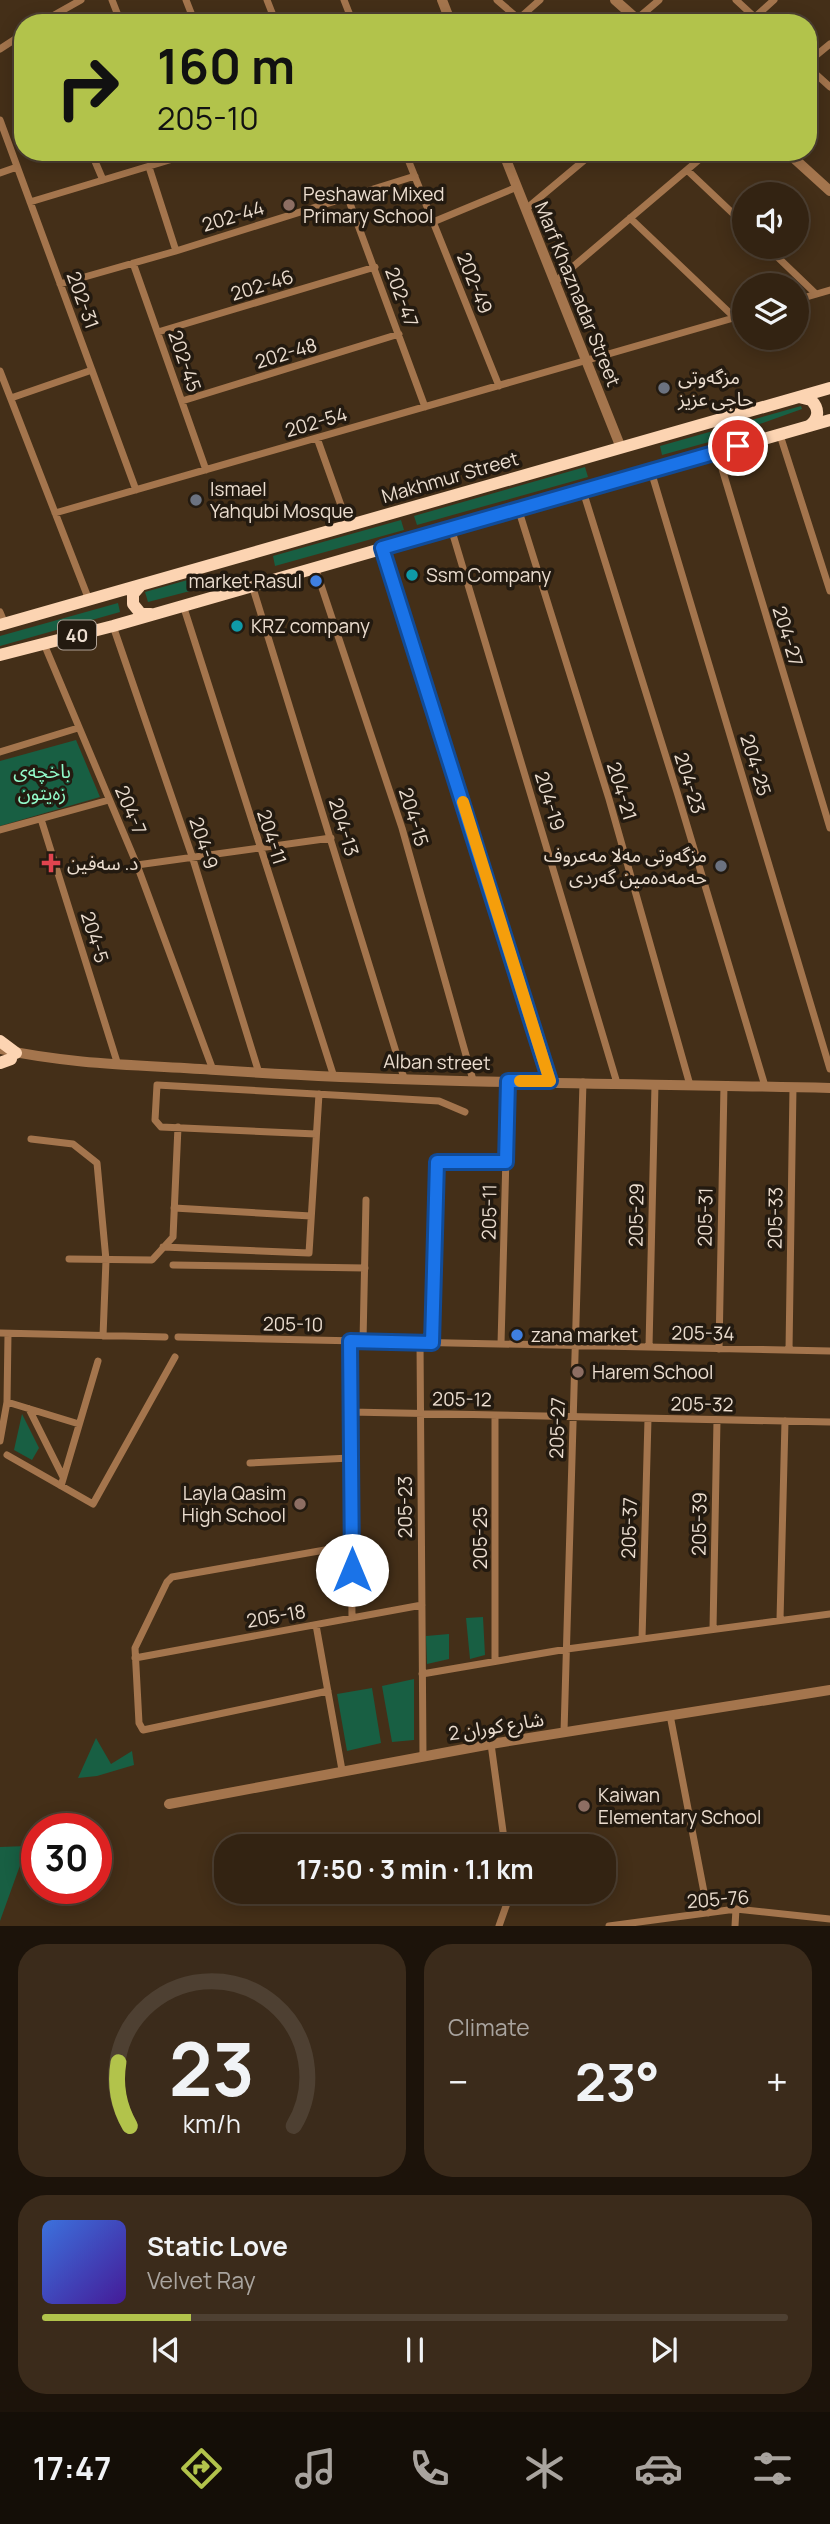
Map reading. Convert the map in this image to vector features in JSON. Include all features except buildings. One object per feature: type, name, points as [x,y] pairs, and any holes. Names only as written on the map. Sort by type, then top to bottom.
[{"type":"highway","name":"Makhmur Street","points":[[2,620],[89,601],[830,388]]},
{"type":"highway","points":[[799,397],[811,400],[817,408],[814,422],[805,428]]},
{"type":"highway","name":"40","points":[[0,655],[113,626],[830,420]]},
{"type":"highway","points":[[143,584],[134,592],[133,604],[141,614],[154,614]]},
{"type":"highway","points":[[0,1041],[7,1058]]},
{"type":"street","points":[[56,14],[81,0]]},
{"type":"street","points":[[497,0],[510,14]]},
{"type":"street","points":[[525,14],[540,0]]},
{"type":"street","points":[[615,0],[629,14]]},
{"type":"street","points":[[645,14],[659,0]]},
{"type":"street","points":[[736,0],[751,14]]},
{"type":"street","points":[[763,14],[774,0]]},
{"type":"street","points":[[817,56],[830,44]]},
{"type":"street","points":[[817,73],[830,87]]},
{"type":"street","name":"202-31","points":[[0,120],[14,159]]},
{"type":"street","name":"202-31","points":[[15,161],[136,490]]},
{"type":"street","points":[[95,161],[103,180]]},
{"type":"street","points":[[30,202],[162,161]]},
{"type":"street","name":"202-49","points":[[409,161],[499,386]]},
{"type":"street","name":"Marf Khaznadar Street","points":[[507,161],[621,449]]},
{"type":"street","points":[[526,209],[583,161]]},
{"type":"street","points":[[555,282],[698,161]]},
{"type":"street","points":[[797,161],[830,191]]},
{"type":"street","points":[[0,173],[17,167]]},
{"type":"street","points":[[149,167],[176,251]]},
{"type":"street","points":[[687,170],[732,213]]},
{"type":"street","name":"202-44","points":[[60,284],[176,251],[415,176]]},
{"type":"street","points":[[433,222],[517,187]]},
{"type":"street","name":"202-47","points":[[348,198],[425,407]]},
{"type":"street","points":[[630,218],[732,315]]},
{"type":"street","points":[[780,259],[816,294]]},
{"type":"street","name":"202-45","points":[[133,263],[206,470]]},
{"type":"street","name":"202-46","points":[[158,332],[375,267]]},
{"type":"street","points":[[809,296],[830,290]]},
{"type":"street","name":"202-54","points":[[55,513],[732,319]]},
{"type":"street","name":"202-48","points":[[182,401],[399,334]]},
{"type":"street","points":[[10,398],[92,370]]},
{"type":"street","points":[[0,371],[89,601]]},
{"type":"street","points":[[780,435],[830,591]]},
{"type":"street","points":[[317,438],[348,525]]},
{"type":"street","name":"204-27","points":[[717,452],[830,828]]},
{"type":"street","name":"204-25","points":[[651,471],[830,1069]]},
{"type":"street","name":"204-23","points":[[582,490],[677,792],[765,1086]]},
{"type":"street","name":"204-21","points":[[518,508],[609,799],[690,1084]]},
{"type":"street","name":"204-19","points":[[451,528],[617,1083]]},
{"type":"street","points":[[382,548],[550,1081]]},
{"type":"street","name":"204-15","points":[[315,567],[402,828],[473,1080]]},
{"type":"street","name":"204-13","points":[[252,585],[404,1079]]},
{"type":"street","name":"204-11","points":[[183,606],[334,1077]]},
{"type":"street","name":"204-9","points":[[113,626],[192,856],[259,1073]]},
{"type":"street","name":"204-7","points":[[44,644],[137,865],[213,1070]]},
{"type":"street","points":[[0,752],[78,728]]},
{"type":"street","points":[[0,830],[109,800]]},
{"type":"street","name":"204-5","points":[[41,819],[118,1065]]},
{"type":"street","points":[[137,865],[331,838]]},
{"type":"street","name":"Alban street","points":[[0,1049],[7,1058],[334,1077],[830,1087]]},
{"type":"street","name":"205-11","points":[[501,1344],[508,1081]]},
{"type":"street","name":"205-27","points":[[564,1732],[583,1082]]},
{"type":"street","name":"205-29","points":[[649,1347],[655,1084]]},
{"type":"street","points":[[317,1135],[161,1127],[155,1119],[157,1085],[439,1101],[466,1112]]},
{"type":"street","name":"205-31","points":[[719,1349],[724,1085]]},
{"type":"street","name":"205-33","points":[[789,1350],[793,1087]]},
{"type":"street","points":[[163,1247],[309,1253],[319,1094]]},
{"type":"street","points":[[69,1259],[152,1260],[173,1237],[178,1127]]},
{"type":"street","points":[[31,1139],[76,1145],[97,1163],[106,1259],[103,1336]]},
{"type":"street","points":[[432,1343],[437,1162],[506,1162]]},
{"type":"street","points":[[363,1341],[366,1200]]},
{"type":"street","points":[[174,1208],[312,1216]]},
{"type":"street","points":[[173,1265],[365,1268]]},
{"type":"street","points":[[0,1441],[7,1402],[4,1333],[164,1337]]},
{"type":"street","name":"205-10","points":[[178,1337],[575,1346]]},
{"type":"street","points":[[350,1341],[352,1618]]},
{"type":"street","name":"205-23","points":[[420,1342],[423,1756]]},
{"type":"street","name":"205-34","points":[[575,1346],[830,1351]]},
{"type":"street","points":[[8,1455],[62,1482],[93,1504],[175,1357]]},
{"type":"street","points":[[62,1482],[98,1361]]},
{"type":"street","points":[[7,1402],[79,1424]]},
{"type":"street","points":[[29,1409],[62,1482]]},
{"type":"street","name":"205-12","points":[[350,1412],[573,1417]]},
{"type":"street","name":"205-25","points":[[495,1415],[495,1661]]},
{"type":"street","name":"205-32","points":[[573,1417],[830,1422]]},
{"type":"street","name":"205-37","points":[[642,1639],[648,1419]]},
{"type":"street","name":"205-39","points":[[713,1629],[717,1420]]},
{"type":"street","points":[[780,1620],[785,1421]]},
{"type":"street","points":[[250,1463],[350,1458]]},
{"type":"street","points":[[328,1691],[145,1730],[139,1723],[135,1648],[167,1582],[172,1577],[353,1545]]},
{"type":"street","name":"205-18","points":[[135,1658],[422,1605]]},
{"type":"street","points":[[422,1674],[566,1649],[830,1614]]},
{"type":"street","points":[[316,1625],[342,1770]]},
{"type":"street","name":"شارع كوران 2","points":[[169,1804],[491,1744],[830,1690]]},
{"type":"street","points":[[670,1715],[708,1913]]},
{"type":"street","points":[[491,1744],[503,1834]]},
{"type":"street","points":[[499,1926],[507,1904]]},
{"type":"street","points":[[735,1926],[736,1909]]},
{"type":"street","name":"205-76","points":[[608,1926],[667,1922],[736,1909],[813,1921],[830,1919]]},
{"type":"green space","points":[[801,406],[802,409],[709,442],[662,455],[660,446]]},
{"type":"green space","points":[[585,467],[588,477],[417,525],[414,516]]},
{"type":"green space","points":[[401,520],[404,530],[275,566],[273,556]]},
{"type":"green space","points":[[191,579],[194,590],[148,602],[145,592]]},
{"type":"green space","points":[[118,603],[120,612],[0,646],[0,636]]},
{"type":"green space","name":"باخچەی زەیتون","points":[[76,740],[100,797],[0,826],[0,761]]},
{"type":"green space","points":[[22,1414],[39,1448],[32,1460],[14,1450]]},
{"type":"green space","points":[[483,1617],[485,1655],[470,1659],[466,1618]]},
{"type":"green space","points":[[449,1634],[449,1659],[427,1664],[426,1636]]},
{"type":"green space","points":[[414,1679],[414,1740],[392,1742],[382,1686]]},
{"type":"green space","points":[[372,1688],[381,1743],[347,1751],[337,1694]]},
{"type":"green space","points":[[96,1738],[111,1764],[132,1751],[134,1765],[97,1776],[78,1778]]},
{"type":"green space","points":[[21,1846],[21,1863],[0,1921],[0,1847]]},
{"type":"slow traffic","points":[[463,802],[550,1081],[520,1081]]},
{"type":"place","name":"Peshawar Mixed Primary School","points":[[289,205]]},
{"type":"place","name":"مزگەوتی حاجی عزیز","points":[[664,388]]},
{"type":"place","name":"Ismael Yahqubi Mosque","points":[[196,500]]},
{"type":"place","name":"Ssm Company","points":[[412,575]]},
{"type":"place","name":"market Rasul","points":[[316,581]]},
{"type":"place","name":"KRZ company","points":[[237,626]]},
{"type":"place","name":"د. سەفین","points":[[51,863]]},
{"type":"place","name":"مزگەوتی مەلا مەعروف حەمەدەمین گەردی","points":[[721,866]]},
{"type":"place","name":"zana market","points":[[517,1335]]},
{"type":"place","name":"Harem School","points":[[578,1372]]},
{"type":"place","name":"Layla Qasim High School","points":[[300,1504]]},
{"type":"place","name":"Kaiwan Elementary School","points":[[584,1806]]},
{"type":"route","points":[[352,1570],[350,1341],[432,1343],[437,1162],[506,1162],[508,1081],[550,1081],[382,548],[738,446]]}]
